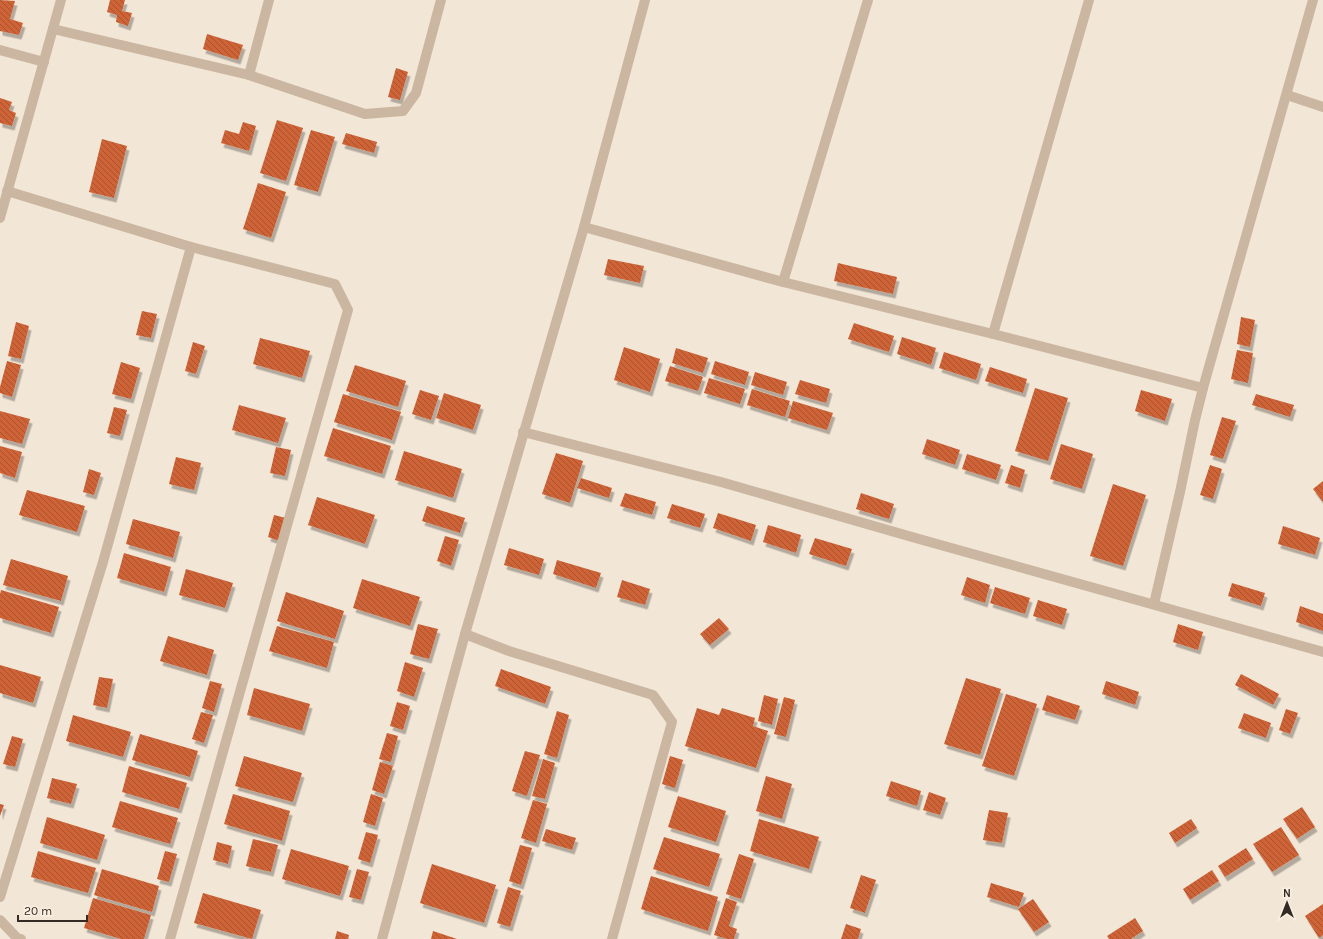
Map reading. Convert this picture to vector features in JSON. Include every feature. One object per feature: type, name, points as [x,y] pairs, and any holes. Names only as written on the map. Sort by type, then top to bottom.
[{"type":"street","points":[[0,218],[61,0]]},
{"type":"street","points":[[249,75],[269,0]]},
{"type":"street","points":[[54,29],[249,75],[366,114],[403,111],[416,93],[441,0]]},
{"type":"street","points":[[382,939],[465,634],[584,227],[645,0]]},
{"type":"street","points":[[784,282],[868,0]]},
{"type":"street","points":[[993,334],[1089,0]]},
{"type":"street","points":[[1154,604],[1203,388],[1314,0]]},
{"type":"street","points":[[0,50],[44,62]]},
{"type":"street","points":[[1288,95],[1323,107]]},
{"type":"street","points":[[7,191],[191,247],[336,284],[348,310],[170,939]]},
{"type":"street","points":[[584,227],[784,282],[1203,388]]},
{"type":"street","points":[[0,897],[103,562],[191,247]]},
{"type":"street","points":[[524,432],[721,482],[1323,652]]},
{"type":"street","points":[[465,634],[509,651],[653,695],[672,722],[612,939]]},
{"type":"street","points":[[0,920],[17,938],[21,939]]},
{"type":"building","points":[[0,0],[15,1],[10,19],[23,23],[19,35],[0,31]]},
{"type":"building","points":[[110,0],[125,0],[122,11],[132,13],[128,26],[116,22],[117,15],[107,12]]},
{"type":"building","points":[[207,34],[243,45],[238,60],[203,49]]},
{"type":"building","points":[[396,68],[408,72],[400,100],[388,97]]},
{"type":"building","points":[[0,98],[12,102],[9,110],[16,113],[12,126],[0,123]]},
{"type":"building","points":[[277,120],[303,128],[286,181],[260,173]]},
{"type":"building","points":[[243,122],[256,126],[249,151],[221,143],[225,130],[239,134]]},
{"type":"building","points":[[311,130],[335,137],[318,192],[294,185]]},
{"type":"building","points":[[346,133],[377,142],[374,153],[342,144]]},
{"type":"building","points":[[102,139],[127,146],[114,198],[89,192]]},
{"type":"building","points":[[258,183],[286,192],[271,238],[243,229]]},
{"type":"building","points":[[608,259],[644,266],[640,283],[604,275]]},
{"type":"building","points":[[838,263],[897,277],[893,294],[834,281]]},
{"type":"building","points":[[142,311],[157,314],[151,338],[136,335]]},
{"type":"building","points":[[1241,317],[1255,320],[1250,347],[1237,344]]},
{"type":"building","points":[[16,322],[29,326],[21,359],[8,356]]},
{"type":"building","points":[[854,323],[894,336],[889,352],[848,339]]},
{"type":"building","points":[[902,337],[936,348],[931,365],[897,354]]},
{"type":"building","points":[[260,338],[310,351],[302,378],[253,364]]},
{"type":"building","points":[[193,342],[205,346],[196,374],[185,371]]},
{"type":"building","points":[[624,347],[660,359],[650,392],[614,380]]},
{"type":"building","points":[[676,348],[708,358],[703,373],[672,363]]},
{"type":"building","points":[[1237,350],[1253,353],[1248,383],[1231,379]]},
{"type":"building","points":[[944,352],[981,364],[976,380],[939,368]]},
{"type":"building","points":[[7,361],[21,365],[12,397],[0,393],[0,387]]},
{"type":"building","points":[[715,361],[749,372],[745,385],[711,374]]},
{"type":"building","points":[[121,362],[140,368],[131,399],[112,394]]},
{"type":"building","points":[[355,365],[406,381],[398,407],[346,391]]},
{"type":"building","points":[[670,366],[703,377],[698,391],[665,381]]},
{"type":"building","points":[[990,367],[1027,379],[1023,393],[985,381]]},
{"type":"building","points":[[755,372],[787,382],[783,395],[751,385]]},
{"type":"building","points":[[709,378],[745,389],[740,404],[704,393]]},
{"type":"building","points":[[800,380],[830,389],[826,403],[795,394]]},
{"type":"building","points":[[1035,388],[1068,398],[1048,461],[1015,451]]},
{"type":"building","points":[[752,389],[790,401],[785,417],[747,405]]},
{"type":"building","points":[[420,390],[439,396],[431,420],[412,414]]},
{"type":"building","points":[[1141,390],[1172,399],[1165,421],[1135,411]]},
{"type":"building","points":[[444,393],[481,405],[473,430],[436,418]]},
{"type":"building","points":[[343,394],[401,412],[392,440],[334,422]]},
{"type":"building","points":[[1256,394],[1294,405],[1290,417],[1252,405]]},
{"type":"building","points":[[793,401],[833,413],[827,430],[788,418]]},
{"type":"building","points":[[239,405],[286,418],[278,443],[232,430]]},
{"type":"building","points":[[114,407],[127,410],[120,436],[107,433]]},
{"type":"building","points":[[0,411],[30,419],[22,444],[0,438]]},
{"type":"building","points":[[1222,417],[1236,421],[1223,459],[1210,455]]},
{"type":"building","points":[[333,428],[391,446],[382,474],[324,456]]},
{"type":"building","points":[[927,439],[960,450],[955,465],[922,454]]},
{"type":"building","points":[[1061,444],[1093,454],[1082,489],[1050,479]]},
{"type":"building","points":[[0,446],[22,452],[15,478],[0,473]]},
{"type":"building","points":[[276,447],[291,450],[285,476],[270,473]]},
{"type":"building","points":[[404,451],[462,469],[453,498],[395,480]]},
{"type":"building","points":[[556,453],[583,461],[570,503],[542,494]]},
{"type":"building","points":[[967,454],[1001,465],[996,480],[962,469]]},
{"type":"building","points":[[176,457],[201,463],[194,490],[169,484]]},
{"type":"building","points":[[1011,465],[1025,470],[1020,488],[1005,483]]},
{"type":"building","points":[[1210,465],[1222,469],[1213,499],[1200,495]]},
{"type":"building","points":[[89,469],[101,473],[94,495],[83,492]]},
{"type":"building","points":[[581,478],[612,488],[609,498],[577,488]]},
{"type":"building","points":[[1323,481],[1323,502],[1313,489]]},
{"type":"building","points":[[1113,484],[1146,495],[1123,566],[1090,556]]},
{"type":"building","points":[[27,490],[85,506],[77,532],[19,515]]},
{"type":"building","points":[[625,493],[656,502],[652,515],[620,506]]},
{"type":"building","points":[[861,493],[894,504],[889,519],[856,509]]},
{"type":"building","points":[[317,497],[375,515],[365,544],[308,525]]},
{"type":"building","points":[[672,504],[705,514],[700,528],[667,518]]},
{"type":"building","points":[[427,506],[465,518],[460,533],[422,521]]},
{"type":"building","points":[[718,513],[756,525],[751,541],[713,528]]},
{"type":"building","points":[[274,515],[286,518],[280,541],[268,537]]},
{"type":"building","points":[[133,519],[180,532],[173,558],[126,544]]},
{"type":"building","points":[[768,525],[801,535],[796,553],[763,542]]},
{"type":"building","points":[[1283,526],[1320,538],[1315,555],[1278,544]]},
{"type":"building","points":[[445,536],[459,540],[451,566],[437,561]]},
{"type":"building","points":[[815,538],[852,549],[846,566],[809,554]]},
{"type":"building","points":[[509,548],[544,559],[539,575],[504,565]]},
{"type":"building","points":[[124,553],[171,567],[164,592],[117,578]]},
{"type":"building","points":[[11,559],[68,576],[61,601],[3,585]]},
{"type":"building","points":[[557,560],[601,573],[596,588],[553,574]]},
{"type":"building","points":[[186,569],[233,583],[225,608],[179,595]]},
{"type":"building","points":[[967,577],[990,585],[985,603],[961,595]]},
{"type":"building","points":[[362,579],[420,597],[410,626],[353,608]]},
{"type":"building","points":[[622,580],[650,589],[645,605],[617,597]]},
{"type":"building","points":[[1232,583],[1265,593],[1261,606],[1228,596]]},
{"type":"building","points":[[995,587],[1030,598],[1025,614],[990,603]]},
{"type":"building","points":[[1,590],[59,607],[51,633],[0,618]]},
{"type":"building","points":[[286,592],[344,611],[335,639],[277,621]]},
{"type":"building","points":[[1038,600],[1067,609],[1062,625],[1033,616]]},
{"type":"building","points":[[1300,606],[1323,614],[1323,631],[1296,622]]},
{"type":"building","points":[[719,618],[729,629],[710,645],[700,634]]},
{"type":"building","points":[[418,624],[438,629],[429,659],[410,654]]},
{"type":"building","points":[[1178,624],[1203,632],[1198,650],[1173,642]]},
{"type":"building","points":[[277,626],[334,642],[327,668],[269,651]]},
{"type":"building","points":[[168,636],[214,650],[207,675],[160,661]]},
{"type":"building","points":[[405,662],[423,668],[414,697],[397,691]]},
{"type":"building","points":[[0,665],[41,677],[33,703],[0,693]]},
{"type":"building","points":[[501,669],[551,687],[545,704],[495,686]]},
{"type":"building","points":[[1241,674],[1279,694],[1273,705],[1235,685]]},
{"type":"building","points":[[99,677],[113,679],[107,708],[93,705]]},
{"type":"building","points":[[966,678],[1001,689],[980,755],[944,744]]},
{"type":"building","points":[[210,681],[222,684],[214,712],[202,708]]},
{"type":"building","points":[[1106,681],[1139,692],[1135,705],[1102,694]]},
{"type":"building","points":[[254,688],[310,704],[302,731],[247,715]]},
{"type":"building","points":[[1006,694],[1037,704],[1014,776],[982,766]]},
{"type":"building","points":[[764,695],[778,699],[772,725],[758,721]]},
{"type":"building","points":[[1047,695],[1080,706],[1075,720],[1042,710]]},
{"type":"building","points":[[784,697],[795,700],[786,737],[774,734]]},
{"type":"building","points":[[397,702],[410,706],[403,730],[390,726]]},
{"type":"building","points":[[697,708],[719,715],[722,708],[755,718],[753,726],[768,731],[756,768],[685,746]]},
{"type":"building","points":[[1286,709],[1298,713],[1290,734],[1279,730]]},
{"type":"building","points":[[557,711],[569,715],[557,758],[544,754]]},
{"type":"building","points":[[201,712],[213,715],[204,743],[192,739]]},
{"type":"building","points":[[1244,713],[1271,723],[1266,738],[1238,728]]},
{"type":"building","points":[[73,715],[131,732],[123,757],[66,741]]},
{"type":"building","points":[[387,733],[398,736],[391,762],[379,759]]},
{"type":"building","points":[[140,734],[198,751],[190,777],[132,760]]},
{"type":"building","points":[[12,736],[23,739],[15,767],[3,764]]},
{"type":"building","points":[[525,751],[540,755],[527,796],[512,791]]},
{"type":"building","points":[[244,756],[302,773],[293,802],[235,786]]},
{"type":"building","points":[[670,756],[683,760],[675,788],[662,784]]},
{"type":"building","points":[[543,759],[555,763],[545,799],[532,796]]},
{"type":"building","points":[[380,762],[393,766],[384,794],[372,790]]},
{"type":"building","points":[[129,766],[187,783],[179,809],[122,792]]},
{"type":"building","points":[[766,776],[792,784],[782,819],[756,811]]},
{"type":"building","points":[[52,778],[77,784],[71,804],[47,798]]},
{"type":"building","points":[[891,781],[921,791],[917,806],[886,796]]},
{"type":"building","points":[[929,792],[946,798],[940,815],[923,810]]},
{"type":"building","points":[[233,794],[290,811],[282,841],[224,824]]},
{"type":"building","points":[[371,794],[383,798],[375,826],[363,822]]},
{"type":"building","points":[[678,796],[726,811],[716,842],[668,827]]},
{"type":"building","points":[[533,800],[547,804],[536,843],[521,838]]},
{"type":"building","points":[[120,801],[178,818],[170,844],[112,827]]},
{"type":"building","points":[[0,804],[4,805],[0,816]]},
{"type":"building","points":[[1302,807],[1315,827],[1297,839],[1283,819]]},
{"type":"building","points":[[989,810],[1008,813],[1002,843],[983,840]]},
{"type":"building","points":[[47,817],[105,835],[97,860],[40,843]]},
{"type":"building","points":[[759,819],[819,837],[809,869],[750,851]]},
{"type":"building","points":[[1191,819],[1197,828],[1175,843],[1169,833]]},
{"type":"building","points":[[1281,827],[1299,855],[1272,872],[1253,844]]},
{"type":"building","points":[[546,829],[576,838],[572,850],[542,841]]},
{"type":"building","points":[[366,832],[378,835],[370,863],[358,859]]},
{"type":"building","points":[[664,837],[720,854],[709,887],[653,869]]},
{"type":"building","points":[[253,839],[278,845],[271,872],[246,866]]},
{"type":"building","points":[[217,842],[232,846],[228,864],[213,860]]},
{"type":"building","points":[[520,845],[532,848],[521,885],[509,881]]},
{"type":"building","points":[[1246,848],[1253,859],[1225,877],[1218,866]]},
{"type":"building","points":[[291,849],[349,866],[340,896],[282,879]]},
{"type":"building","points":[[38,851],[96,868],[88,893],[31,877]]},
{"type":"building","points":[[165,851],[177,854],[169,882],[157,879]]},
{"type":"building","points":[[739,854],[754,859],[741,899],[726,894]]},
{"type":"building","points":[[432,864],[496,885],[484,923],[420,903]]},
{"type":"building","points":[[102,869],[159,886],[152,912],[94,895]]},
{"type":"building","points":[[357,869],[369,872],[361,900],[349,897]]},
{"type":"building","points":[[1212,870],[1219,881],[1190,900],[1183,889]]},
{"type":"building","points":[[861,875],[876,880],[865,913],[850,908]]},
{"type":"building","points":[[651,876],[718,897],[708,931],[641,909]]},
{"type":"building","points":[[991,883],[1024,893],[1019,907],[987,897]]},
{"type":"building","points":[[508,887],[521,891],[510,927],[497,923]]},
{"type":"building","points":[[203,893],[261,910],[252,939],[194,923]]},
{"type":"building","points":[[93,898],[151,915],[144,939],[121,939],[84,928]]},
{"type":"building","points":[[726,898],[737,902],[729,926],[737,929],[734,939],[727,939],[714,935]]},
{"type":"building","points":[[1033,899],[1049,922],[1034,932],[1018,909]]},
{"type":"building","points":[[1323,904],[1323,935],[1319,938],[1305,916]]},
{"type":"building","points":[[1135,918],[1143,931],[1131,939],[1109,939],[1107,936]]},
{"type":"building","points":[[846,924],[861,929],[858,939],[841,939]]},
{"type":"building","points":[[337,931],[349,935],[348,939],[335,939]]},
{"type":"building","points":[[433,931],[457,939],[431,939]]}]
